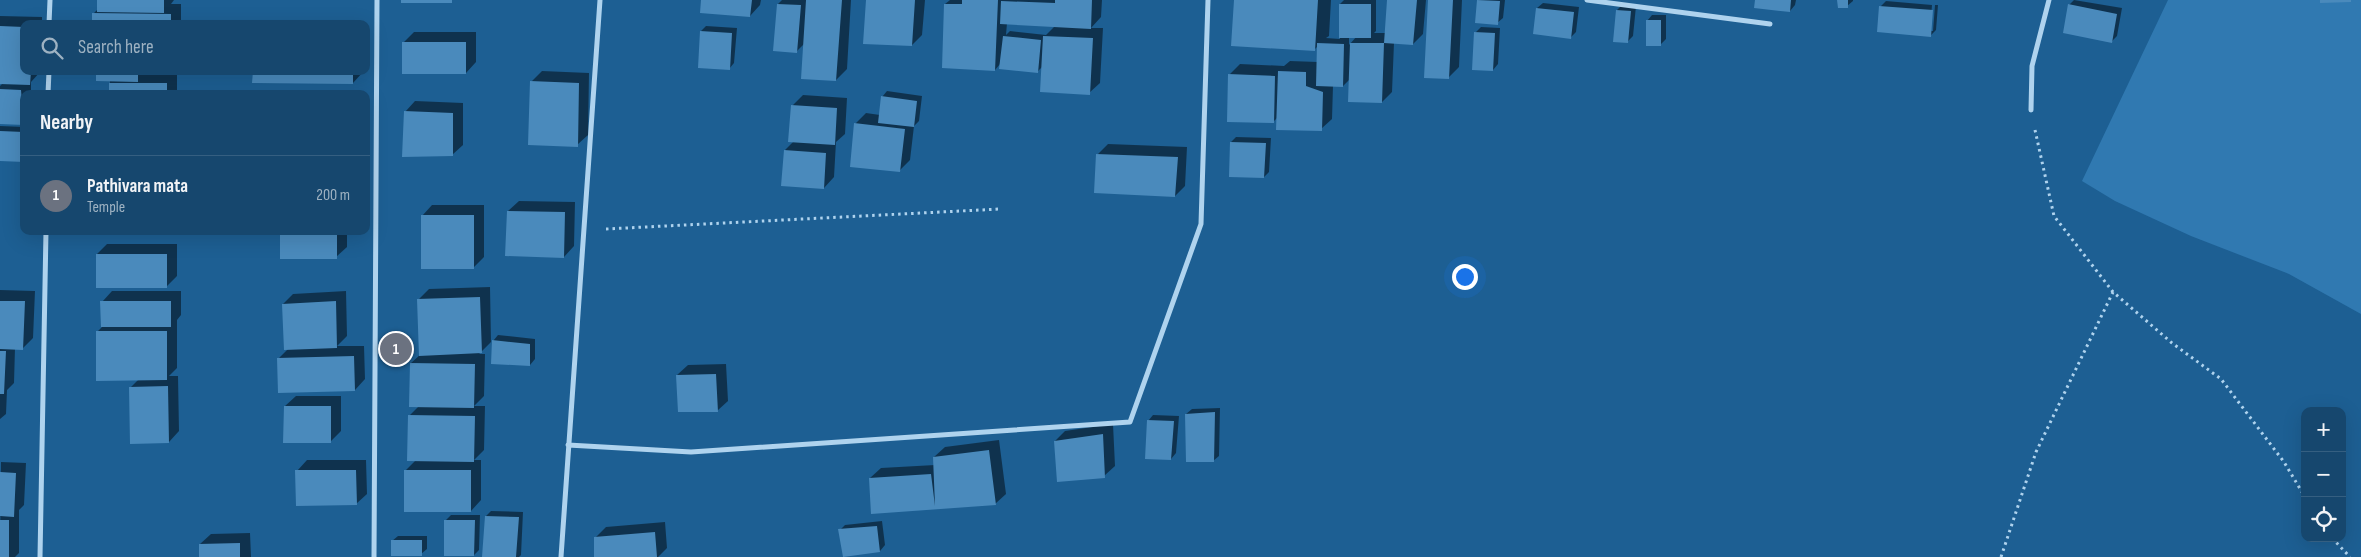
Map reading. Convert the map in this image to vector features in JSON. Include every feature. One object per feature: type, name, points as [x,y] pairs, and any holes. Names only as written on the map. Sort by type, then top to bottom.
[{"type":"street","points":[[49,20],[50,0]]},
{"type":"street","points":[[374,557],[377,0]]},
{"type":"street","points":[[561,557],[600,0]]},
{"type":"street","points":[[568,445],[691,452],[1130,422],[1201,224],[1208,0]]},
{"type":"street","points":[[1586,0],[1770,24]]},
{"type":"street","points":[[2031,110],[2032,66],[2049,0]]},
{"type":"street","points":[[48,75],[48,90]]},
{"type":"street","points":[[40,557],[46,235]]},
{"type":"path","points":[[2031,110],[2054,216],[2113,292],[2172,343],[2221,379],[2284,462],[2301,490]]},
{"type":"path","points":[[584,230],[1000,209]]},
{"type":"path","points":[[2001,557],[2036,452],[2113,292]]},
{"type":"path","points":[[2336,542],[2350,557]]},
{"type":"shaded area","points":[[2168,0],[2361,0],[2361,314],[2289,274],[2191,236],[2115,201],[2082,181]]},
{"type":"building","points":[[97,0],[164,0],[164,13],[97,12]]},
{"type":"building","points":[[401,0],[452,0],[452,3],[401,3]]},
{"type":"building","points":[[701,0],[752,0],[750,17],[700,13]]},
{"type":"building","points":[[806,0],[842,0],[836,81],[801,79]]},
{"type":"building","points":[[866,0],[915,0],[912,46],[863,44]]},
{"type":"building","points":[[962,0],[998,0],[995,71],[942,68],[944,4],[962,4]]},
{"type":"building","points":[[1055,0],[1092,0],[1091,29],[1000,24],[1001,1],[1055,3]]},
{"type":"building","points":[[1234,0],[1318,0],[1315,51],[1231,46]]},
{"type":"building","points":[[1387,0],[1417,0],[1413,45],[1384,43]]},
{"type":"building","points":[[1428,0],[1453,0],[1449,79],[1424,78]]},
{"type":"building","points":[[1477,0],[1500,1],[1498,25],[1475,23]]},
{"type":"building","points":[[1755,0],[1791,0],[1790,12],[1754,8]]},
{"type":"building","points":[[1837,0],[1848,0],[1848,8],[1838,8]]},
{"type":"building","points":[[2320,0],[2351,0],[2351,2],[2320,3]]},
{"type":"building","points":[[777,4],[801,5],[797,53],[773,51]]},
{"type":"building","points":[[1339,4],[1371,4],[1371,38],[1339,38]]},
{"type":"building","points":[[2068,4],[2117,14],[2112,43],[2063,33]]},
{"type":"building","points":[[1879,6],[1933,10],[1931,37],[1877,32]]},
{"type":"building","points":[[1536,8],[1574,12],[1571,39],[1533,34]]},
{"type":"building","points":[[1616,10],[1631,11],[1628,43],[1613,42]]},
{"type":"building","points":[[92,13],[171,14],[171,20],[92,20]]},
{"type":"building","points":[[1646,20],[1661,20],[1661,46],[1646,46]]},
{"type":"building","points":[[0,26],[20,27],[20,75],[31,75],[30,85],[0,84]]},
{"type":"building","points":[[700,31],[732,33],[730,70],[698,68]]},
{"type":"building","points":[[1474,32],[1495,33],[1493,71],[1472,70]]},
{"type":"building","points":[[1003,36],[1041,40],[1038,73],[999,69]]},
{"type":"building","points":[[1043,36],[1093,38],[1090,95],[1040,92]]},
{"type":"building","points":[[402,42],[466,42],[466,74],[402,74]]},
{"type":"building","points":[[1317,43],[1344,44],[1343,87],[1316,86]]},
{"type":"building","points":[[1350,43],[1384,43],[1382,103],[1348,102]]},
{"type":"building","points":[[1278,71],[1306,72],[1306,86],[1323,92],[1322,131],[1276,130]]},
{"type":"building","points":[[1228,74],[1275,76],[1274,123],[1227,122]]},
{"type":"building","points":[[96,75],[138,75],[138,82],[96,81]]},
{"type":"building","points":[[253,75],[353,75],[353,84],[252,83]]},
{"type":"building","points":[[530,81],[579,83],[578,147],[528,145]]},
{"type":"building","points":[[109,83],[167,83],[167,90],[109,90]]},
{"type":"building","points":[[0,89],[21,90],[20,125],[0,124]]},
{"type":"building","points":[[881,96],[917,101],[914,127],[878,123]]},
{"type":"building","points":[[791,105],[837,108],[835,145],[788,142]]},
{"type":"building","points":[[404,111],[453,113],[453,156],[402,157]]},
{"type":"building","points":[[854,123],[905,129],[900,172],[850,167]]},
{"type":"building","points":[[0,131],[20,132],[20,162],[0,161]]},
{"type":"building","points":[[1230,142],[1266,143],[1264,178],[1229,177]]},
{"type":"building","points":[[784,150],[826,153],[824,189],[781,186]]},
{"type":"building","points":[[1096,154],[1178,157],[1175,197],[1094,193]]},
{"type":"building","points":[[507,211],[565,212],[564,258],[505,256]]},
{"type":"building","points":[[421,215],[474,215],[474,269],[421,269]]},
{"type":"building","points":[[280,235],[337,235],[337,259],[280,259]]},
{"type":"building","points":[[96,254],[167,254],[167,288],[96,288]]},
{"type":"building","points":[[480,297],[482,353],[419,356],[417,299]]},
{"type":"building","points":[[0,301],[25,301],[23,350],[0,349]]},
{"type":"building","points":[[100,301],[171,301],[171,327],[101,327]]},
{"type":"building","points":[[336,301],[337,348],[284,350],[282,304]]},
{"type":"building","points":[[96,331],[167,331],[167,380],[96,381]]},
{"type":"building","points":[[492,340],[530,344],[530,366],[491,364]]},
{"type":"building","points":[[0,351],[6,351],[4,394],[0,394]]},
{"type":"building","points":[[354,356],[355,391],[278,393],[277,358]]},
{"type":"building","points":[[410,363],[475,364],[474,408],[409,407]]},
{"type":"building","points":[[716,374],[718,412],[678,412],[676,375]]},
{"type":"building","points":[[168,386],[169,443],[130,444],[129,387]]},
{"type":"building","points":[[284,406],[331,406],[331,443],[283,443]]},
{"type":"building","points":[[1215,412],[1214,462],[1186,462],[1185,414]]},
{"type":"building","points":[[408,415],[475,416],[474,462],[407,461]]},
{"type":"building","points":[[1147,420],[1174,421],[1171,460],[1145,459]]},
{"type":"building","points":[[1103,434],[1105,478],[1057,482],[1054,441]]},
{"type":"building","points":[[989,450],[996,505],[871,514],[869,478],[931,474],[935,506],[933,457]]},
{"type":"building","points":[[295,470],[356,470],[357,505],[296,506]]},
{"type":"building","points":[[404,470],[471,470],[471,512],[404,512]]},
{"type":"building","points":[[0,472],[16,473],[14,517],[0,516]]},
{"type":"building","points":[[485,516],[519,517],[516,557],[482,557]]},
{"type":"building","points":[[0,520],[9,520],[9,557],[0,557]]},
{"type":"building","points":[[444,520],[475,520],[474,556],[444,556]]},
{"type":"building","points":[[877,526],[880,552],[843,557],[838,529]]},
{"type":"building","points":[[655,532],[657,557],[594,557],[594,537]]},
{"type":"building","points":[[391,540],[422,540],[422,556],[391,556]]},
{"type":"building","points":[[240,543],[240,557],[199,557],[199,544]]},
{"type":"place","name":"Pathivara mata","points":[[396,349]]}]
